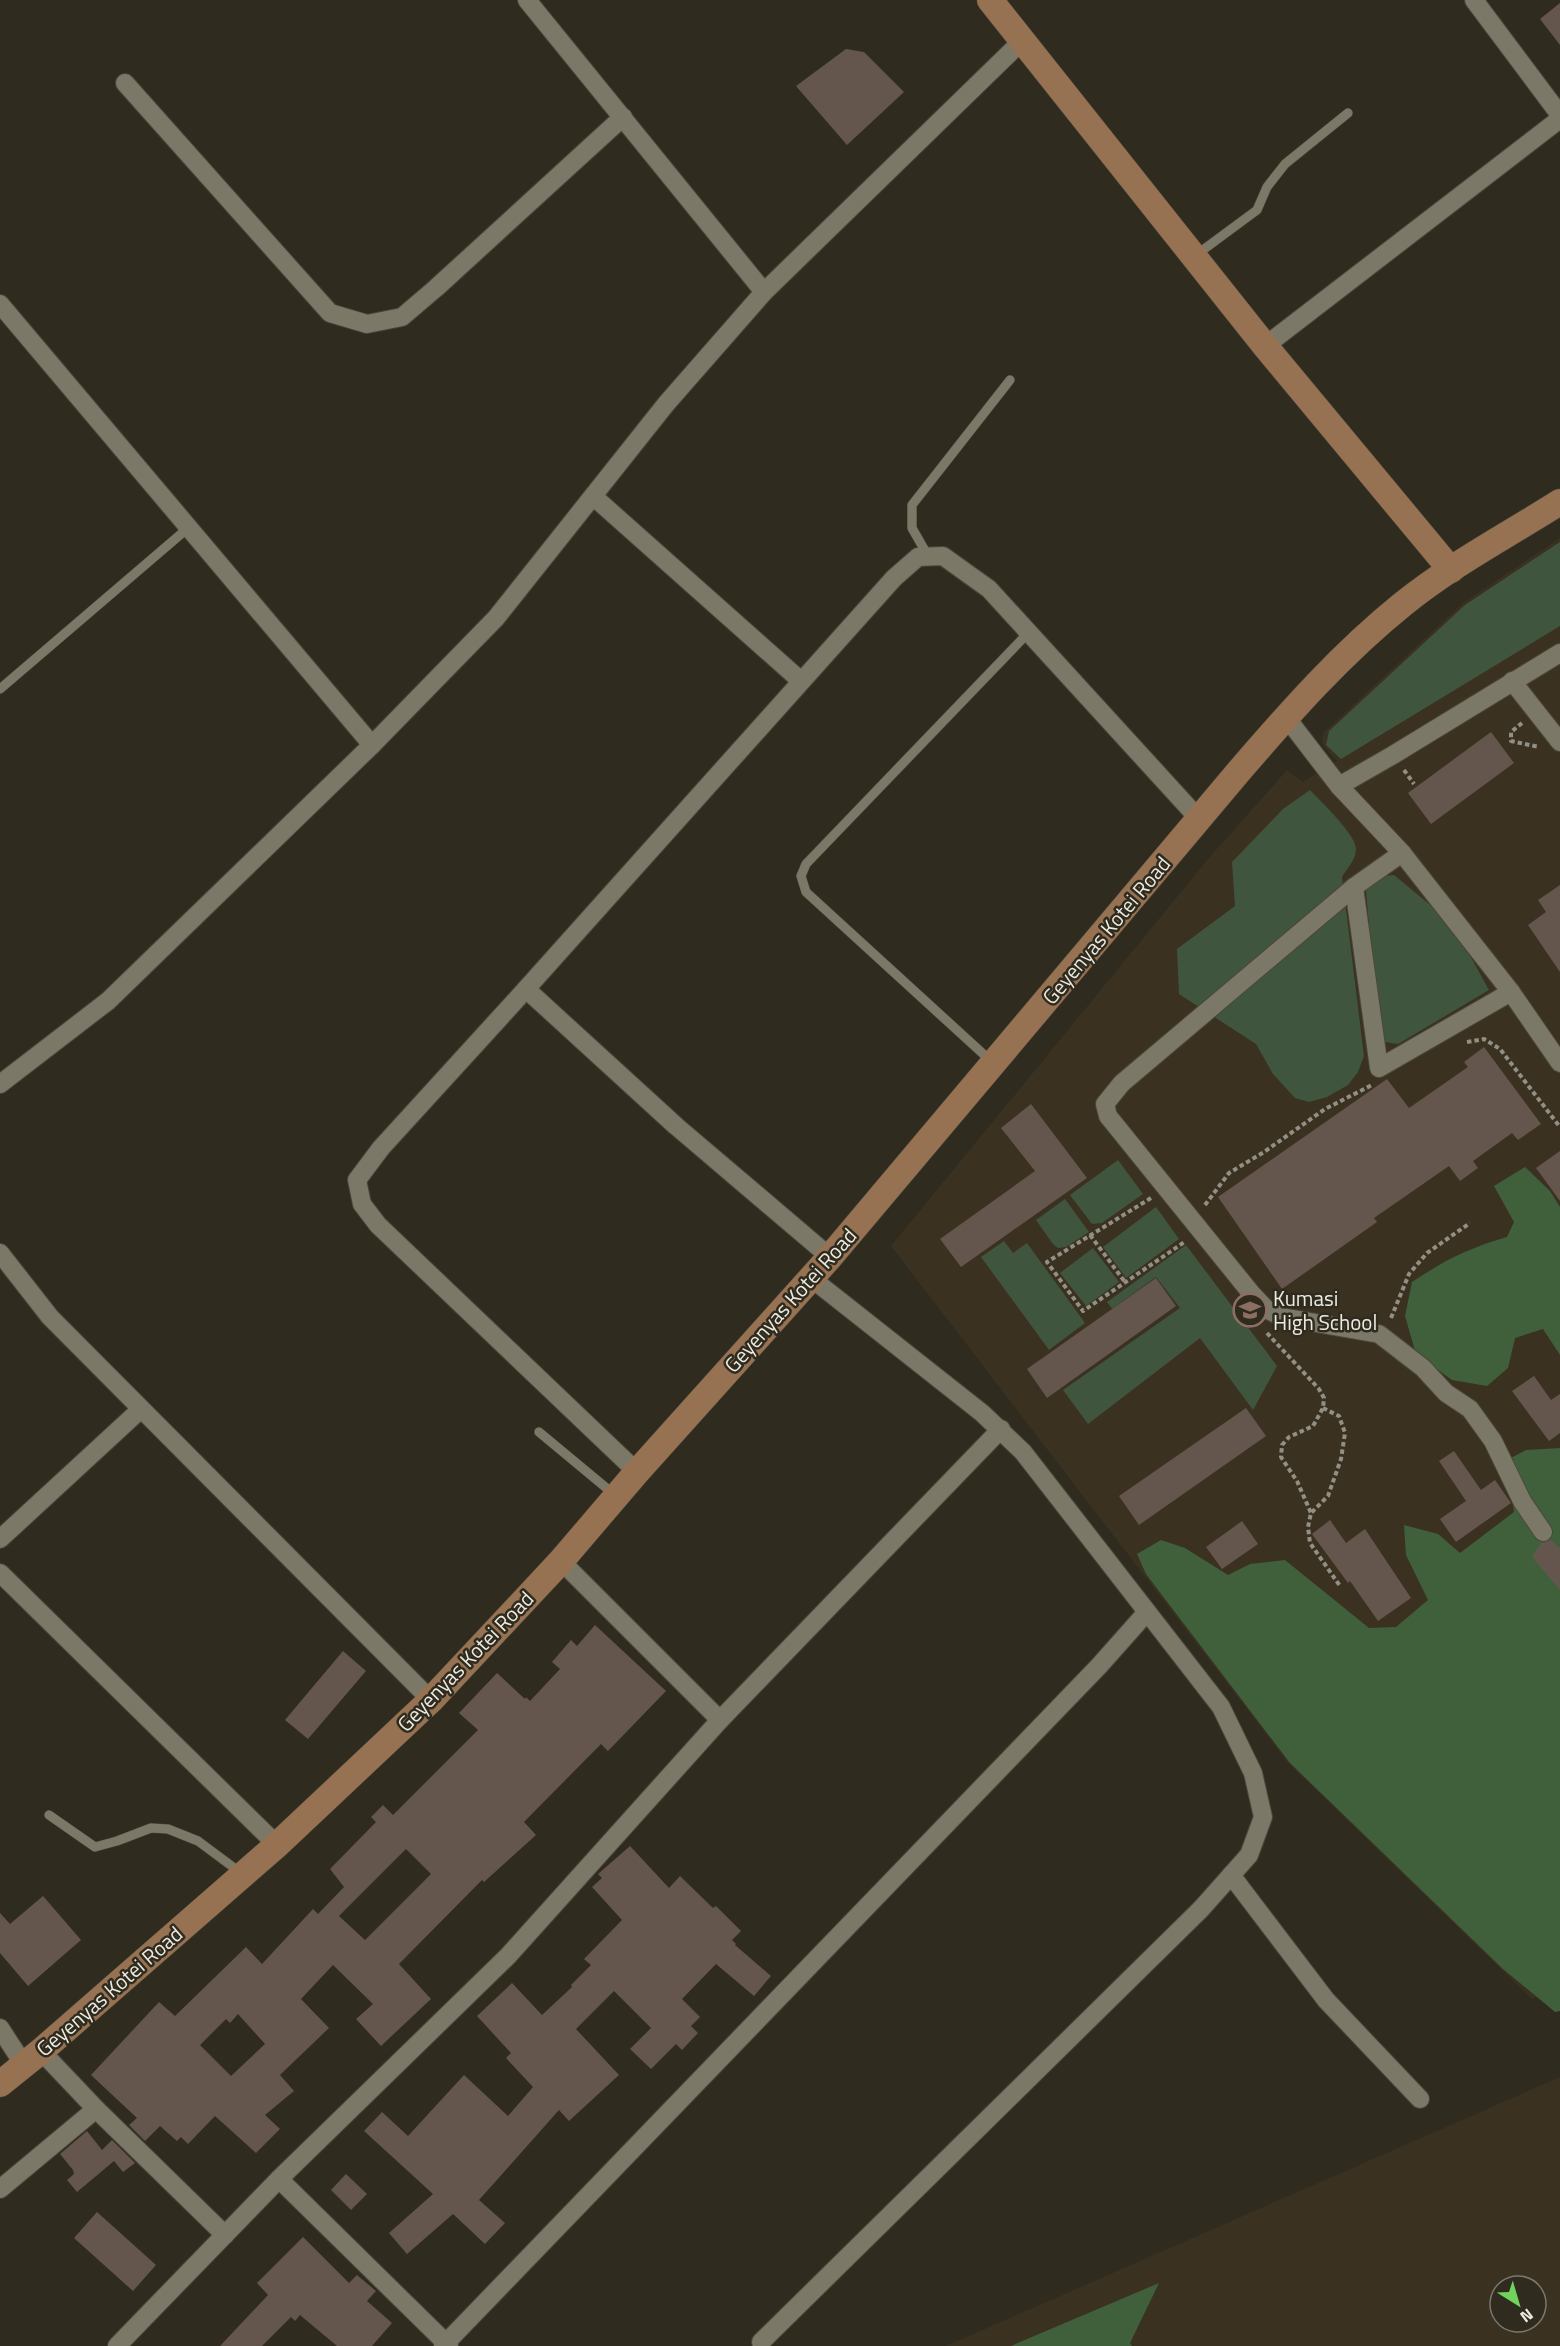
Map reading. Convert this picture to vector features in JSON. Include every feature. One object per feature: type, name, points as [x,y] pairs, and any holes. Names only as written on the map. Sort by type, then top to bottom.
[{"type":"street","points":[[527,0],[764,292]]},
{"type":"street","points":[[990,0],[1265,346],[1451,570]]},
{"type":"street","points":[[1265,346],[1560,117],[1474,0]]},
{"type":"street","points":[[0,1084],[108,1001],[372,745],[496,618],[666,404],[764,292],[1022,41]]},
{"type":"street","points":[[125,83],[330,313],[367,324],[402,317],[623,117]]},
{"type":"street","points":[[0,304],[372,745]]},
{"type":"street","points":[[594,497],[801,681]]},
{"type":"street","name":"Geyenyas Kotei Road","points":[[0,2084],[33,2058],[277,1845],[431,1700],[561,1561],[637,1472],[830,1257],[1286,717],[1359,642],[1404,603],[1451,570],[1560,502]]},
{"type":"street","points":[[637,1472],[378,1225],[362,1204],[357,1179],[381,1148],[526,990],[894,578],[918,557],[943,556],[989,588],[1199,819]]},
{"type":"street","points":[[1339,786],[1560,653]]},
{"type":"street","points":[[1512,681],[1560,742]]},
{"type":"street","points":[[1286,717],[1339,786],[1402,853],[1511,992],[1560,1063]]},
{"type":"street","points":[[1402,853],[1354,887],[1122,1083],[1105,1104],[1108,1116],[1266,1309],[1282,1317],[1379,1334],[1422,1368],[1446,1393],[1470,1409],[1493,1442],[1522,1501],[1543,1532]]},
{"type":"street","points":[[1354,887],[1379,1068],[1511,992]]},
{"type":"street","points":[[526,990],[676,1126],[830,1257]]},
{"type":"street","points":[[0,1254],[50,1317],[431,1700]]},
{"type":"street","points":[[761,2342],[1192,1917],[1249,1855],[1263,1817],[1253,1773],[1221,1707],[1023,1452],[1000,1429],[811,1278]]},
{"type":"street","points":[[0,1539],[141,1409]]},
{"type":"street","points":[[117,2346],[279,2179],[508,1956],[720,1720],[1000,1429]]},
{"type":"street","points":[[561,1561],[720,1720]]},
{"type":"street","points":[[0,1573],[277,1845]]},
{"type":"street","points":[[279,2179],[446,2345],[1099,1666],[1147,1612]]},
{"type":"street","points":[[1231,1875],[1326,2000],[1420,2098]]},
{"type":"street","points":[[0,2028],[96,2109],[225,2235]]},
{"type":"street","points":[[0,2189],[96,2109]]},
{"type":"lane","points":[[1194,256],[1257,210],[1268,187],[1285,164],[1348,113]]},
{"type":"lane","points":[[928,556],[912,528],[912,505],[1010,380]]},
{"type":"lane","points":[[0,689],[188,528]]},
{"type":"lane","points":[[993,1064],[806,892],[801,876],[806,864],[1029,632]]},
{"type":"lane","points":[[539,1432],[616,1496]]},
{"type":"lane","points":[[49,1815],[95,1847],[151,1828],[168,1829],[198,1840],[242,1875]]},
{"type":"path","points":[[1461,1043],[1484,1040],[1500,1049],[1560,1127]]},
{"type":"path","points":[[1166,1189],[1047,1262],[1083,1311],[1200,1231],[1205,1204],[1229,1173],[1264,1152],[1325,1109],[1381,1079]]},
{"type":"path","points":[[1379,1334],[1394,1315],[1400,1292],[1409,1274],[1426,1253],[1470,1223]]},
{"type":"path","points":[[1090,1235],[1125,1282]]},
{"type":"path","points":[[1264,1330],[1319,1389],[1324,1398],[1323,1408],[1313,1426],[1289,1437],[1282,1445],[1281,1457],[1297,1480],[1311,1513]]},
{"type":"path","points":[[1323,1408],[1339,1416],[1345,1433],[1341,1458],[1328,1496],[1311,1513],[1308,1527],[1310,1543],[1340,1586]]},
{"type":"shaded area","name":"Kumasi High School","points":[[1560,538],[1560,1988],[1532,1999],[1289,1764],[891,1246],[1208,859],[1287,770],[1303,782],[1337,761],[1322,744],[1323,733],[1463,603]]},
{"type":"shaded area","points":[[1560,2077],[1560,2346],[946,2346]]},
{"type":"green space","points":[[1560,542],[1560,626],[1341,759],[1326,745],[1329,731],[1465,605]]},
{"type":"green space","points":[[1310,790],[1344,827],[1356,849],[1353,860],[1342,877],[1364,1056],[1358,1072],[1348,1085],[1327,1097],[1309,1102],[1295,1098],[1273,1074],[1256,1044],[1179,994],[1177,949],[1235,906],[1232,862],[1283,809]]},
{"type":"green space","points":[[1394,875],[1452,923],[1489,990],[1398,1044],[1385,1042],[1378,1032],[1366,890],[1384,876]]},
{"type":"green space","points":[[1118,1160],[1143,1194],[1102,1223],[1092,1224],[1070,1195]]},
{"type":"green space","points":[[1525,1167],[1550,1191],[1560,1207],[1560,1355],[1543,1329],[1515,1338],[1508,1368],[1487,1386],[1452,1380],[1416,1354],[1405,1316],[1412,1282],[1458,1255],[1507,1237],[1514,1222],[1494,1186]]},
{"type":"green space","points":[[1065,1199],[1089,1232],[1066,1247],[1058,1248],[1036,1220]]},
{"type":"green space","points":[[1156,1207],[1179,1239],[1126,1278],[1103,1247]]},
{"type":"green space","points":[[1004,1241],[1013,1253],[1027,1243],[1085,1323],[1049,1350],[981,1257]]},
{"type":"green space","points":[[1186,1245],[1277,1366],[1253,1410],[1200,1338],[1088,1424],[1063,1390],[1180,1308],[1156,1277],[1112,1309],[1107,1302]]},
{"type":"green space","points":[[1093,1248],[1119,1282],[1086,1306],[1060,1273]]},
{"type":"green space","points":[[1560,1448],[1560,2011],[1555,2012],[1503,1969],[1290,1763],[1146,1574],[1137,1554],[1161,1540],[1185,1548],[1228,1575],[1250,1564],[1285,1560],[1369,1628],[1396,1627],[1428,1600],[1406,1555],[1404,1525],[1438,1534],[1460,1553],[1514,1512],[1507,1460],[1526,1450]]},
{"type":"green space","points":[[1159,2283],[1130,2343],[1132,2346],[1011,2346]]},
{"type":"building","points":[[1560,3],[1560,45],[1540,19]]},
{"type":"building","points":[[846,49],[864,52],[904,92],[847,145],[796,86]]},
{"type":"building","points":[[1491,732],[1514,763],[1431,824],[1408,793]]},
{"type":"building","points":[[1560,885],[1560,972],[1528,925],[1546,912],[1538,900]]},
{"type":"building","points":[[1484,1047],[1541,1124],[1518,1140],[1512,1133],[1473,1161],[1478,1168],[1460,1181],[1449,1166],[1374,1218],[1377,1222],[1282,1289],[1218,1197],[1387,1079],[1409,1108],[1468,1067],[1464,1062]]},
{"type":"building","points":[[1031,1104],[1087,1178],[961,1267],[940,1239],[1035,1171],[1001,1128]]},
{"type":"building","points":[[1560,1151],[1560,1201],[1536,1168]]},
{"type":"building","points":[[1156,1278],[1176,1306],[1047,1398],[1027,1369]]},
{"type":"building","points":[[1534,1376],[1551,1400],[1560,1394],[1560,1433],[1549,1441],[1512,1391]]},
{"type":"building","points":[[1246,1408],[1266,1436],[1139,1525],[1119,1496]]},
{"type":"building","points":[[1454,1451],[1481,1490],[1495,1480],[1511,1503],[1456,1542],[1440,1519],[1466,1501],[1439,1461]]},
{"type":"building","points":[[1330,1520],[1346,1543],[1365,1529],[1411,1598],[1378,1621],[1350,1581],[1348,1583],[1312,1534]]},
{"type":"building","points":[[1242,1521],[1258,1544],[1222,1569],[1206,1547]]},
{"type":"building","points":[[1551,1540],[1560,1548],[1560,1590],[1532,1557],[1541,1543]]},
{"type":"building","points":[[595,1625],[666,1691],[608,1751],[601,1744],[524,1822],[536,1835],[484,1882],[482,1880],[399,1964],[431,1999],[381,2046],[356,2019],[373,2004],[333,1965],[301,1999],[329,2028],[280,2075],[294,2091],[265,2115],[280,2129],[256,2153],[215,2116],[188,2144],[181,2137],[177,2141],[160,2126],[145,2141],[129,2125],[137,2118],[91,2075],[159,2002],[175,2016],[246,1947],[262,1964],[313,1909],[318,1914],[344,1887],[330,1869],[376,1822],[371,1817],[383,1805],[393,1815],[478,1730],[459,1713],[497,1673],[530,1701],[560,1669],[552,1662],[571,1640],[577,1646]],"holes":[[[406,1849],[431,1874],[365,1940],[339,1916]],[[238,2014],[265,2044],[231,2076],[200,2045],[226,2019],[230,2023]]]},
{"type":"building","points":[[343,1651],[366,1671],[308,1739],[285,1720]]},
{"type":"building","points":[[630,1846],[669,1888],[680,1876],[713,1908],[716,1906],[741,1931],[732,1940],[735,1945],[771,1976],[754,1996],[716,1964],[682,1999],[700,2017],[691,2026],[698,2033],[682,2050],[676,2044],[651,2069],[630,2049],[651,2028],[614,1991],[576,2029],[619,2075],[569,2121],[559,2110],[479,2200],[505,2223],[485,2244],[453,2214],[407,2254],[389,2233],[433,2194],[364,2131],[382,2112],[408,2136],[464,2075],[508,2116],[533,2087],[506,2058],[511,2053],[477,2016],[512,1983],[542,2015],[572,1987],[571,1985],[591,1965],[584,1959],[622,1920],[592,1887],[602,1878],[598,1874]]},
{"type":"building","points":[[43,1896],[81,1940],[28,1986],[0,1953],[0,1913],[10,1924]]},
{"type":"building","points":[[87,2131],[102,2150],[112,2140],[135,2163],[123,2172],[114,2161],[77,2192],[67,2180],[74,2174],[73,2170],[60,2154]]},
{"type":"building","points":[[346,2174],[367,2194],[351,2210],[331,2190]]},
{"type":"building","points":[[97,2212],[156,2265],[133,2291],[74,2238]]},
{"type":"building","points":[[303,2237],[349,2283],[357,2275],[376,2291],[367,2301],[392,2323],[372,2346],[337,2346],[300,2315],[295,2321],[291,2317],[262,2346],[220,2346],[268,2295],[257,2283]]},
{"type":"place","name":"Kumasi High School","points":[[1250,1310]]}]
